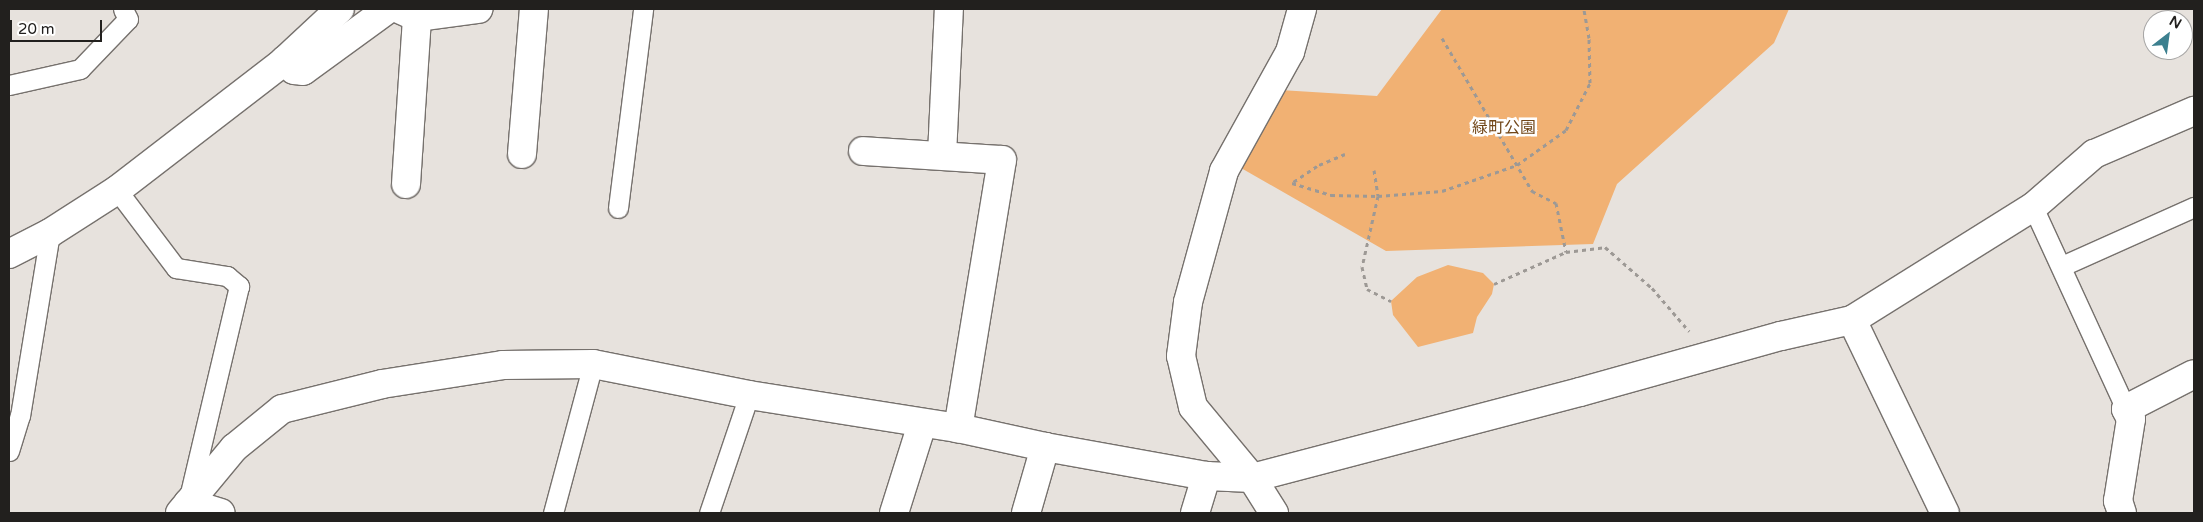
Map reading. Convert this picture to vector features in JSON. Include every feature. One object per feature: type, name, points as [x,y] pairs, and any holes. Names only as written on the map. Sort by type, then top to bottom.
[{"type":"street","points":[[9,254],[50,233],[117,190],[285,60],[340,9]]},
{"type":"street","points":[[285,60],[294,70],[303,71],[388,9]]},
{"type":"street","points":[[406,184],[408,13],[478,9]]},
{"type":"street","points":[[522,154],[534,9]]},
{"type":"street","points":[[942,155],[949,9]]},
{"type":"street","points":[[1274,513],[1252,478],[1193,407],[1181,356],[1188,302],[1224,171],[1290,52],[1302,9]]},
{"type":"street","points":[[184,508],[234,448],[282,409],[382,384],[503,365],[593,364],[749,395],[922,424],[958,428],[1046,447],[1206,476],[1252,478],[1781,336],[1852,320],[2033,207],[2094,154],[2194,110]]},
{"type":"street","points":[[863,151],[1002,160],[958,428]]},
{"type":"street","points":[[1852,320],[1945,513]]},
{"type":"street","points":[[2122,513],[2118,501],[2130,419],[2126,409],[2194,374]]},
{"type":"street","points":[[894,513],[922,424]]},
{"type":"street","points":[[1026,513],[1046,447]]},
{"type":"street","points":[[1195,513],[1206,476]]},
{"type":"street","points":[[184,508],[221,513]]},
{"type":"lane","points":[[9,84],[80,69],[128,19],[123,9]]},
{"type":"lane","points":[[618,208],[643,9]]},
{"type":"lane","points":[[117,190],[176,268],[227,276],[239,286],[184,508]]},
{"type":"lane","points":[[2033,207],[2062,266],[2126,409]]},
{"type":"lane","points":[[2062,266],[2194,207]]},
{"type":"lane","points":[[9,451],[20,416],[50,233]]},
{"type":"lane","points":[[553,513],[593,364]]},
{"type":"lane","points":[[710,513],[749,395]]},
{"type":"path","points":[[1345,154],[1317,166],[1292,183],[1331,195],[1378,196],[1442,191],[1517,165],[1566,130],[1590,83],[1589,38],[1584,9]]},
{"type":"path","points":[[1442,38],[1532,190],[1556,203],[1566,252]]},
{"type":"path","points":[[1374,170],[1378,196],[1362,267],[1366,289],[1391,301]]},
{"type":"path","points":[[1494,284],[1566,252],[1605,247],[1652,288],[1710,356]]},
{"type":"green space","name":"緑町公園","points":[[1442,9],[1789,9],[1774,43],[1617,184],[1593,244],[1386,251],[1241,168],[1280,90],[1377,96]]},
{"type":"green space","points":[[1448,265],[1483,273],[1494,284],[1492,294],[1477,317],[1473,333],[1418,347],[1393,315],[1391,301],[1417,277]]}]
